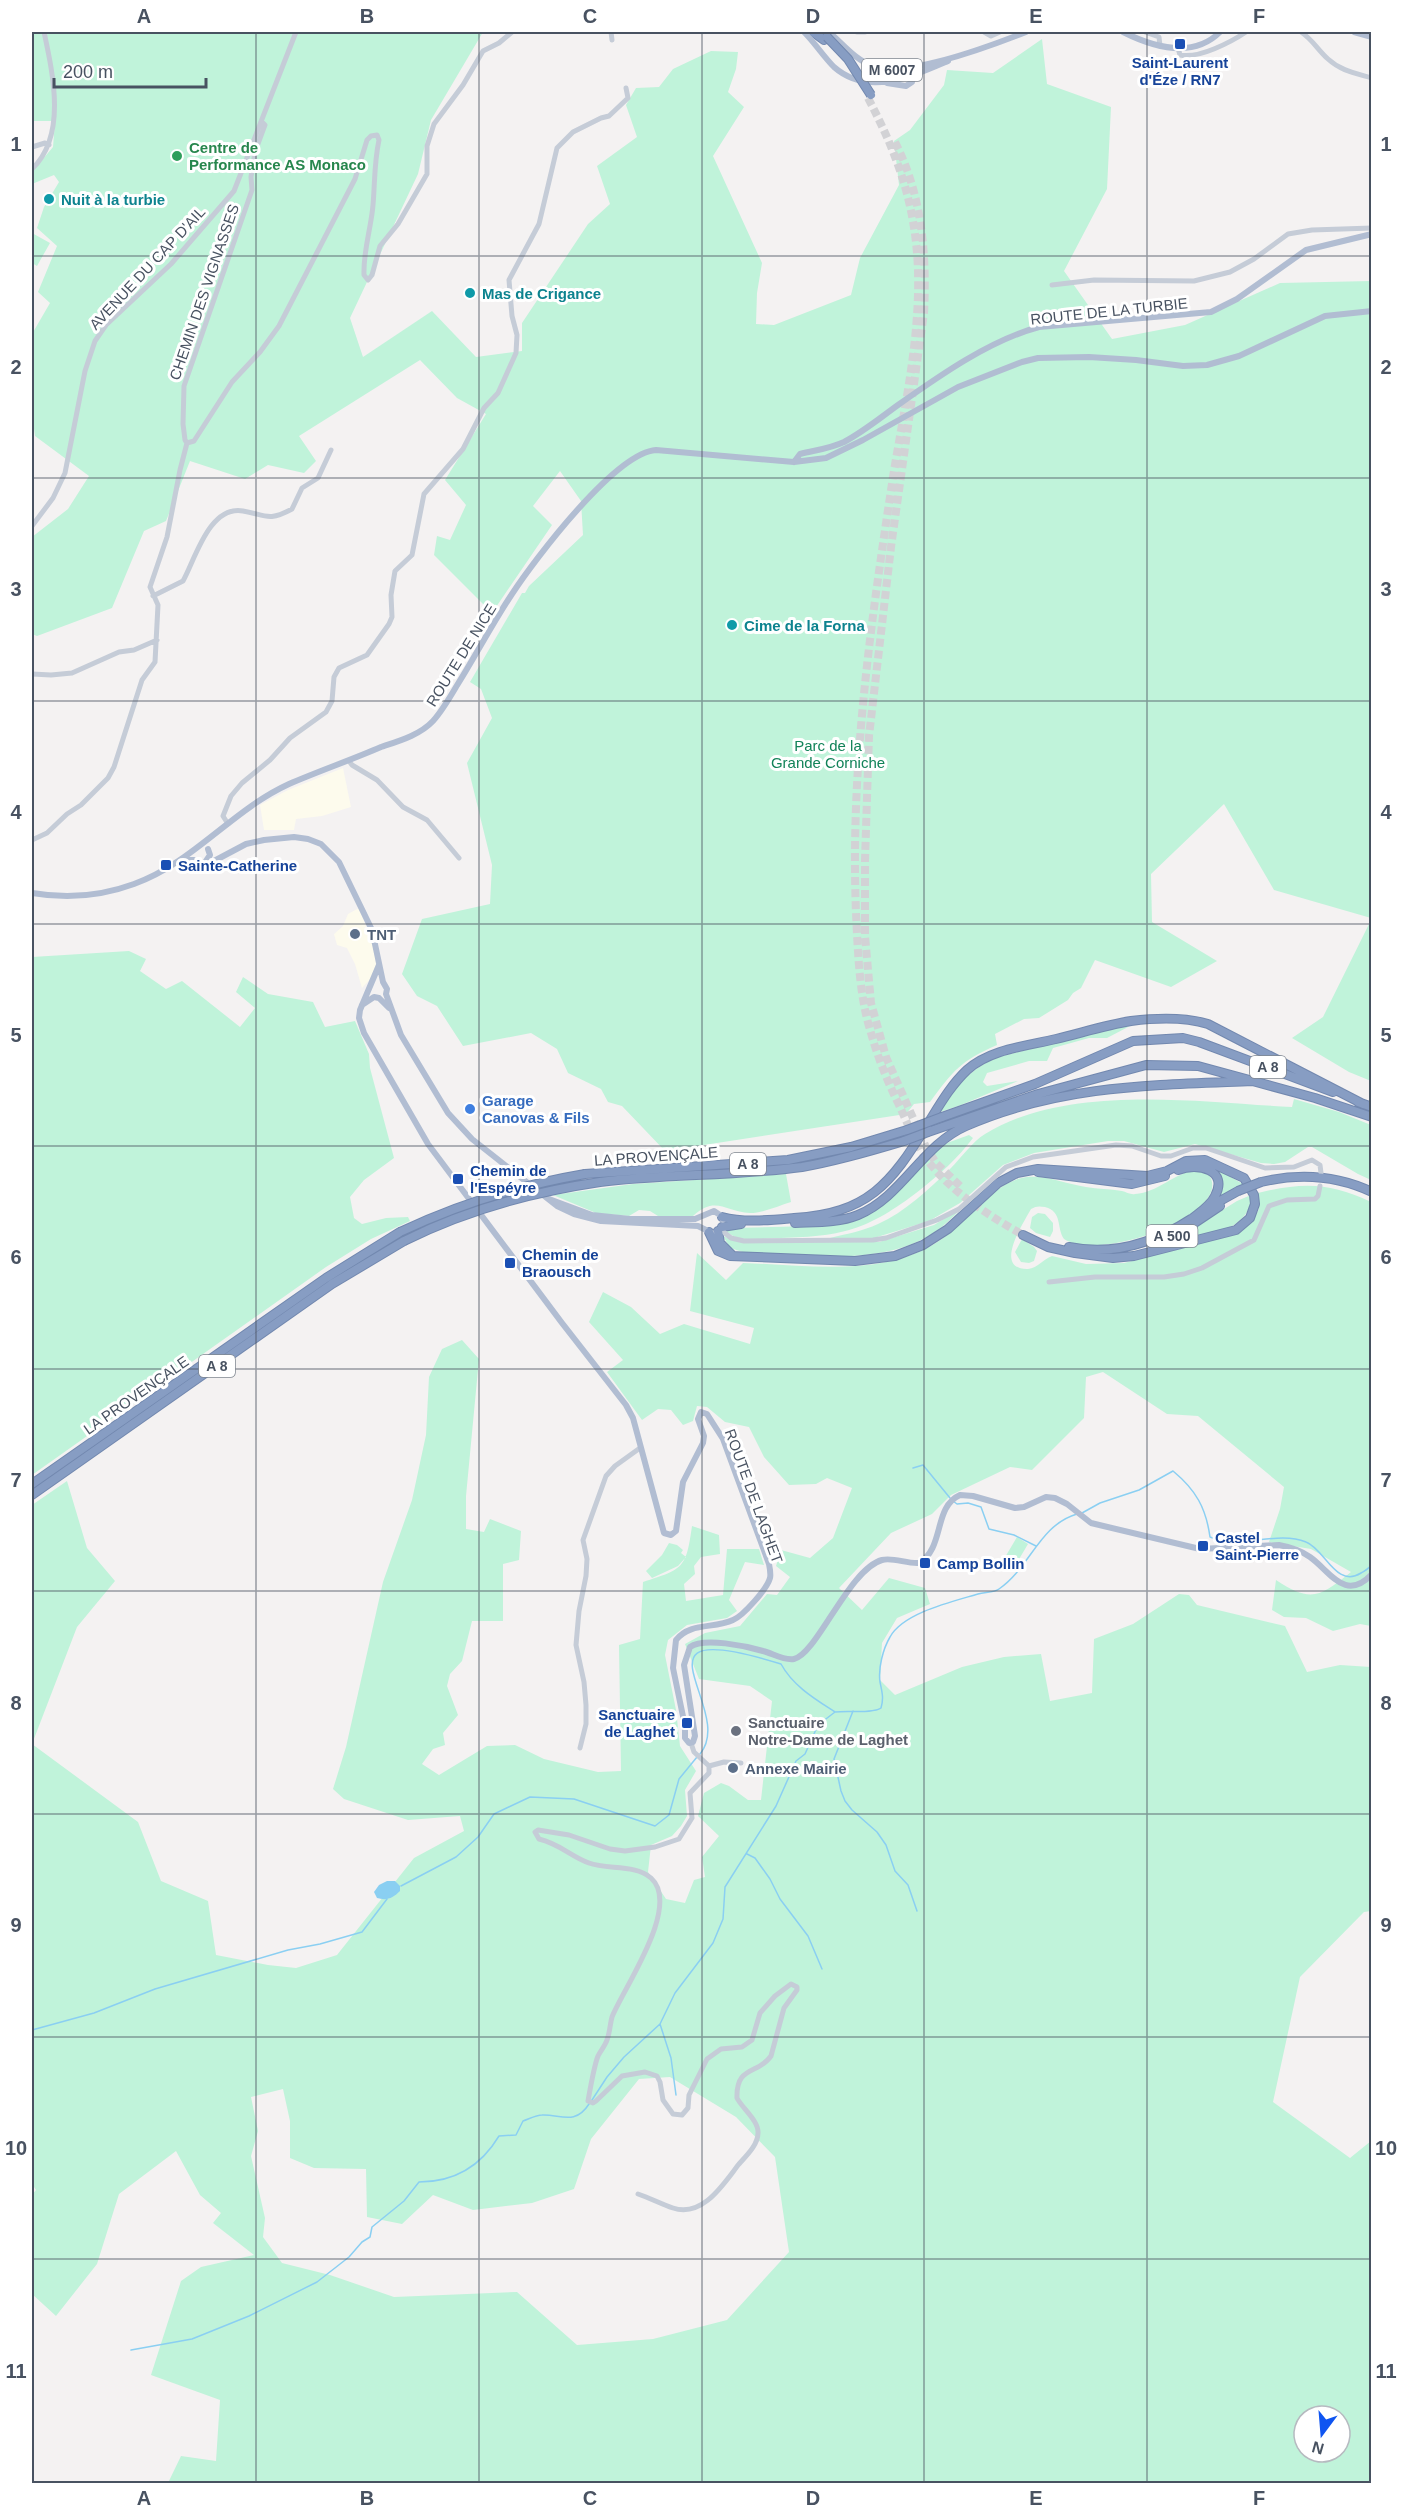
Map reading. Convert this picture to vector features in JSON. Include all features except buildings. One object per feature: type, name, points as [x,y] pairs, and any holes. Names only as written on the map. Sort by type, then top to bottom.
[{"type":"highway","points":[[813,32],[825,35],[848,59],[870,97]]},
{"type":"highway","points":[[722,1217],[747,1220],[799,1218],[826,1214],[858,1203],[890,1180],[907,1158],[948,1092],[977,1063],[1003,1052],[1126,1022],[1191,1020],[1208,1024],[1363,1104]]},
{"type":"highway","name":"LA PROVENÇALE","points":[[32,1484],[326,1278],[400,1232],[482,1199],[533,1184],[585,1174],[795,1159],[851,1147],[907,1130],[1035,1084],[1126,1043],[1145,1039],[1183,1038],[1199,1042],[1371,1107]]},
{"type":"highway","name":"LA PROVENÇALE","points":[[32,1495],[332,1284],[405,1241],[450,1220],[504,1201],[559,1188],[600,1182],[801,1167],[836,1160],[904,1141],[1038,1094],[1141,1065],[1192,1065],[1334,1104],[1371,1117]]},
{"type":"highway","points":[[736,1257],[720,1243],[720,1229],[824,1222],[859,1214],[882,1199],[933,1148],[956,1131],[1047,1099],[1112,1088],[1252,1081]]},
{"type":"highway","points":[[706,1229],[718,1251],[723,1255],[855,1261],[895,1256],[923,1245],[948,1229],[998,1183],[1017,1173],[1052,1169],[1147,1176],[1167,1171],[1186,1161],[1199,1160],[1238,1174],[1252,1188],[1254,1210],[1245,1224],[1236,1230],[1134,1256],[1113,1258],[1095,1256]]},
{"type":"highway","points":[[1029,1171],[1132,1184],[1156,1180],[1187,1166],[1200,1166],[1212,1172],[1218,1188],[1210,1203],[1188,1222]]},
{"type":"highway","name":"A 500","points":[[1239,1193],[1164,1241],[1131,1252],[1095,1256],[1056,1250],[1024,1233],[1063,1246],[1107,1250],[1147,1242],[1239,1193],[1293,1176],[1317,1176],[1345,1182],[1371,1192]]},
{"type":"highway","name":"A 500","points":[[1262,1184],[1293,1181],[1324,1182],[1349,1187],[1371,1197]]},
{"type":"main road","name":"M 6007","points":[[804,32],[828,60],[843,73],[857,79],[879,82],[913,76],[965,53]]},
{"type":"main road","name":"M 6007","points":[[899,70],[965,53],[1026,32]]},
{"type":"main road","points":[[1123,32],[1160,46],[1178,48],[1207,42],[1220,32]]},
{"type":"main road","points":[[1354,32],[1371,37]]},
{"type":"main road","name":"M 6007","points":[[825,35],[866,63],[878,68],[910,72],[913,76]]},
{"type":"main road","name":"ROUTE DE LA TURBIE","points":[[794,462],[800,454],[828,448],[846,441],[928,384],[1003,339],[1022,331],[1051,326],[1211,312],[1237,299],[1306,250],[1371,234]]},
{"type":"main road","points":[[794,462],[826,458],[839,453],[958,387],[1022,362],[1048,358],[1095,357],[1183,366],[1207,365],[1239,356],[1326,316],[1371,311]]},
{"type":"main road","name":"ROUTE DE NICE","points":[[193,851],[228,824],[288,785],[417,733],[430,725],[448,701],[512,595],[558,534],[590,497],[633,458],[656,450],[794,462]]},
{"type":"main road","points":[[177,861],[194,860],[201,863],[208,855],[212,837]]},
{"type":"main road","points":[[200,846],[208,855],[223,858],[246,844],[294,837],[321,844],[339,862],[362,907],[376,942],[386,994],[404,1041],[448,1113],[472,1139],[549,1199],[568,1211],[601,1221],[720,1229],[722,1217],[714,1211],[689,1219],[610,1218],[584,1212],[549,1199]]},
{"type":"main road","points":[[32,893],[75,897],[102,894],[139,882],[193,851],[194,860]]},
{"type":"main road","points":[[361,1005],[374,982],[379,964]]},
{"type":"main road","points":[[374,982],[383,982]]},
{"type":"main road","points":[[370,990],[391,1010]]},
{"type":"main road","points":[[361,1005],[386,994]]},
{"type":"main road","name":"ROUTE DE LAGHET","points":[[361,1005],[360,1025],[428,1144],[626,1405],[633,1418],[662,1531],[671,1535],[677,1528],[682,1482],[703,1443],[704,1436],[698,1416],[701,1412],[707,1414],[723,1439],[770,1570],[769,1581],[740,1616],[730,1622],[688,1630],[676,1640],[673,1668],[685,1726],[685,1738],[691,1743]]},
{"type":"main road","points":[[704,1216],[706,1229]]},
{"type":"main road","points":[[691,1743],[695,1736],[684,1665],[690,1647],[700,1642],[742,1646],[789,1659],[803,1654],[850,1588],[875,1564],[886,1559],[919,1563],[928,1557],[952,1500],[969,1495],[1019,1508],[1050,1497],[1061,1500],[1090,1523],[1191,1547],[1228,1544],[1290,1547],[1311,1558],[1335,1581],[1349,1586],[1358,1584],[1371,1574]]},
{"type":"street","points":[[32,169],[40,161],[49,145],[55,94],[44,32]]},
{"type":"street","name":"AVENUE DU CAP D'AIL","points":[[32,526],[53,498],[65,473],[85,371],[95,341],[106,325],[171,264],[234,191],[296,32]]},
{"type":"street","points":[[187,442],[194,441],[232,382],[260,352],[279,326],[355,179],[367,140],[377,135],[379,140],[373,179],[373,205],[364,249],[364,275],[368,280],[372,275],[380,246],[398,224],[427,174],[427,146],[434,124],[463,85],[483,51],[499,43],[512,32]]},
{"type":"street","points":[[611,32],[612,40]]},
{"type":"street","points":[[856,32],[865,32]]},
{"type":"street","points":[[984,32],[991,36],[1000,32]]},
{"type":"street","points":[[1145,32],[1159,37],[1160,46]]},
{"type":"street","points":[[1178,48],[1180,55],[1200,53],[1231,42],[1246,32]]},
{"type":"street","points":[[1301,32],[1335,65],[1353,74],[1371,78]]},
{"type":"street","points":[[228,824],[223,816],[231,796],[290,738],[326,712],[332,701],[334,677],[339,668],[367,655],[389,624],[392,617],[391,595],[395,571],[412,555],[424,494],[463,449],[484,408],[498,393],[516,353],[517,335],[512,316],[509,280],[539,224],[557,148],[573,132],[618,110],[628,98],[626,88]]},
{"type":"street","name":"CHEMIN DES VIGNASSES","points":[[32,840],[47,833],[108,778],[117,760],[142,680],[155,663],[158,605],[150,586],[167,537],[187,442],[183,424],[184,386],[252,190],[251,177],[255,152],[265,125],[262,122]]},
{"type":"street","points":[[32,147],[39,144],[49,145]]},
{"type":"street","points":[[242,175],[251,177]]},
{"type":"street","points":[[1052,285],[1106,280],[1194,281],[1230,272],[1254,259],[1288,234],[1312,230],[1371,228]]},
{"type":"street","points":[[153,596],[183,581],[197,547],[210,528],[222,517],[243,511],[266,518],[291,510],[302,488],[318,478],[327,454],[331,450]]},
{"type":"street","points":[[32,674],[72,673],[119,652],[134,650],[157,640]]},
{"type":"street","points":[[349,761],[377,780],[403,807],[427,820],[459,858]]},
{"type":"street","points":[[720,1229],[731,1238],[744,1241],[880,1239],[920,1227],[959,1209],[999,1172],[1020,1160],[1116,1145],[1132,1146],[1161,1156],[1200,1147],[1265,1167],[1294,1167],[1308,1160],[1316,1160],[1320,1165],[1321,1173]]},
{"type":"street","points":[[1049,1282],[1095,1277],[1164,1277],[1202,1268],[1254,1240],[1269,1206],[1287,1200],[1316,1199],[1320,1186]]},
{"type":"street","points":[[580,1748],[586,1724],[584,1682],[576,1645],[579,1611],[586,1576],[587,1559],[583,1540],[601,1484],[615,1466],[640,1448]]},
{"type":"street","points":[[691,1743],[694,1752],[708,1765]]},
{"type":"street","points":[[708,1765],[724,1762],[741,1763]]},
{"type":"street","points":[[638,2194],[671,2207],[689,2209],[722,2189],[752,2149],[758,2135],[757,2127],[737,2098],[740,2080],[749,2070],[767,2062],[771,2056],[784,2008],[797,1987],[791,1984],[769,2002],[756,2020],[752,2040],[747,2045],[721,2049],[707,2059],[689,2095],[688,2108],[682,2115],[673,2114],[663,2100],[657,2076],[645,2072],[622,2076],[596,2101],[593,2103],[588,2101],[598,2057],[607,2042],[611,2019],[649,1945],[657,1919],[660,1898],[655,1883],[649,1876],[636,1871],[585,1861],[559,1845],[539,1839],[535,1832],[538,1830],[569,1835],[621,1851],[655,1847],[680,1839],[692,1818],[690,1792],[707,1776],[708,1765]]},
{"type":"shaded area","points":[[343,768],[351,807],[322,816],[296,819],[294,830],[264,830],[260,805],[288,790]]},
{"type":"shaded area","points":[[359,908],[374,949],[376,965],[374,975],[362,988],[355,964],[347,948],[337,945],[334,934],[343,926],[348,914]]},
{"type":"green space","name":"Parc de la Grande Corniche","points":[[32,32],[483,32],[431,120],[418,174],[350,318],[363,357],[432,311],[476,357],[522,351],[522,323],[588,224],[610,204],[597,166],[637,137],[626,105],[636,88],[659,87],[673,69],[711,51],[738,52],[736,69],[728,92],[744,107],[713,156],[762,263],[757,293],[756,324],[774,325],[851,295],[860,258],[899,185],[894,141],[910,130],[944,85],[947,70],[993,73],[1042,39],[1047,84],[1111,107],[1107,189],[1064,271],[1112,339],[1185,325],[1280,283],[1371,281],[1371,918],[1274,890],[1224,804],[1151,874],[1152,922],[1217,961],[1171,987],[1095,960],[1081,988],[1068,1000],[1039,1018],[1024,1019],[995,1034],[997,1045],[965,1062],[952,1074],[930,1102],[914,1104],[906,1114],[665,1151],[622,1106],[608,1102],[601,1089],[568,1073],[557,1049],[531,1033],[463,1046],[437,1006],[417,996],[402,974],[422,919],[490,904],[492,865],[467,763],[492,718],[481,689],[470,682],[522,593],[525,593],[529,586],[583,535],[581,501],[560,471],[533,506],[552,525],[492,613],[434,555],[437,536],[450,540],[466,505],[445,480],[486,414],[457,398],[420,360],[299,436],[316,461],[304,473],[268,465],[245,479],[190,461],[166,521],[144,531],[112,608],[37,636],[32,634],[32,537],[68,509],[89,476],[35,436],[32,414],[32,334],[50,303],[38,292],[57,246],[37,228],[44,207],[59,182],[54,175],[32,184],[32,172],[53,147],[55,121],[32,121]]},
{"type":"green space","points":[[32,233],[50,243],[37,266],[32,263]]},
{"type":"green space","points":[[1371,920],[1371,1081],[1349,1072],[1292,1038],[1323,1017]]},
{"type":"green space","points":[[129,951],[146,959],[140,971],[166,989],[182,981],[240,1027],[255,1008],[236,992],[243,977],[268,994],[313,1002],[325,1027],[355,1021],[369,1054],[370,1068],[394,1158],[364,1180],[350,1197],[354,1218],[362,1224],[386,1218],[408,1217],[410,1221],[371,1239],[326,1267],[32,1475],[32,957]]},
{"type":"green space","points":[[1130,1026],[1107,1038],[1089,1038],[1053,1048],[1047,1061],[1029,1061],[987,1073],[983,1082],[987,1086],[1018,1081],[937,1113],[963,1080],[979,1067],[998,1057],[1113,1028]]},
{"type":"green space","points":[[1294,1099],[1339,1112],[1371,1125],[1371,1180],[1312,1147],[1308,1147],[1285,1162],[1274,1164],[1261,1163],[1195,1144],[1164,1152],[1124,1141],[1108,1141],[1034,1153],[1003,1165],[960,1203],[929,1221],[874,1238],[830,1238],[872,1226],[898,1213],[934,1184],[980,1137],[1018,1118],[1054,1108],[1094,1102],[1176,1100],[1292,1107]]},
{"type":"green space","points":[[969,1135],[973,1138],[934,1178],[901,1204],[868,1223],[818,1236],[749,1239],[731,1235],[726,1231],[733,1228],[811,1226],[851,1221],[937,1150],[947,1143]]},
{"type":"green space","points":[[1217,1169],[1243,1184],[1219,1197],[1222,1182]]},
{"type":"green space","points":[[1198,1170],[1209,1175],[1212,1190],[1202,1205],[1184,1219],[1132,1240],[1105,1245],[1081,1245],[1064,1239],[1054,1212],[1045,1207],[1034,1207],[1017,1234],[1011,1254],[1012,1262],[1018,1267],[1028,1269],[1052,1256],[1086,1264],[1124,1263],[1226,1237],[1242,1231],[1253,1220],[1259,1209],[1258,1193],[1274,1189],[1302,1186],[1329,1187],[1371,1202],[1372,1569],[1367,1575],[1371,1576],[1371,1626],[1360,1624],[1333,1631],[1306,1618],[1284,1617],[1272,1610],[1276,1580],[1298,1592],[1315,1594],[1323,1592],[1351,1572],[1311,1549],[1269,1542],[1280,1509],[1284,1487],[1198,1416],[1167,1414],[1103,1372],[1086,1377],[1084,1418],[1032,1470],[1010,1467],[951,1495],[932,1514],[891,1533],[839,1588],[862,1610],[889,1578],[925,1588],[930,1604],[897,1618],[882,1643],[880,1680],[895,1695],[962,1667],[1004,1657],[1041,1654],[1050,1701],[1092,1693],[1094,1639],[1133,1624],[1179,1594],[1189,1595],[1197,1605],[1285,1626],[1307,1672],[1340,1665],[1371,1667],[1371,1911],[1364,1912],[1300,1977],[1273,2102],[1350,2158],[1371,2141],[1371,2483],[168,2483],[181,2456],[216,2461],[220,2400],[151,2375],[181,2281],[201,2267],[254,2255],[213,2223],[221,2213],[200,2195],[176,2151],[119,2194],[97,2264],[56,2316],[32,2294],[32,2195],[36,2190],[32,2184],[32,1744],[138,1822],[161,1881],[208,1901],[216,1955],[296,1968],[337,1955],[414,1858],[464,1831],[460,1816],[408,1820],[344,1799],[333,1789],[346,1747],[383,1582],[412,1500],[426,1435],[429,1377],[442,1349],[462,1340],[479,1359],[466,1496],[466,1529],[484,1532],[490,1519],[521,1531],[519,1560],[503,1564],[503,1621],[472,1621],[462,1661],[450,1674],[447,1686],[458,1715],[443,1733],[445,1745],[433,1749],[422,1764],[439,1775],[487,1746],[515,1745],[544,1759],[598,1772],[621,1771],[619,1645],[640,1639],[643,1582],[667,1574],[681,1565],[688,1551],[692,1526],[719,1535],[720,1554],[701,1557],[694,1566],[695,1574],[684,1584],[686,1601],[723,1595],[727,1549],[759,1549],[764,1565],[745,1562],[729,1600],[737,1611],[727,1618],[687,1625],[668,1640],[665,1655],[676,1710],[680,1746],[696,1771],[685,1790],[687,1816],[672,1836],[651,1845],[648,1872],[666,1899],[685,1903],[694,1880],[705,1877],[702,1857],[719,1836],[698,1816],[704,1793],[721,1783],[748,1800],[761,1800],[772,1701],[750,1686],[699,1679],[685,1644],[705,1633],[740,1626],[767,1594],[777,1595],[790,1577],[776,1566],[781,1550],[810,1558],[833,1538],[852,1488],[827,1478],[816,1484],[789,1485],[764,1457],[749,1427],[725,1422],[707,1407],[697,1406],[693,1421],[683,1425],[671,1410],[658,1409],[642,1420],[607,1372],[623,1360],[589,1322],[603,1292],[631,1307],[660,1334],[684,1324],[750,1344],[754,1328],[690,1311],[697,1253],[726,1280],[743,1263],[844,1267],[894,1260],[917,1253],[939,1241],[996,1190],[1026,1177],[1133,1194],[1143,1193],[1181,1174]],"holes":[[[670,2077],[736,2117],[775,2157],[789,2252],[727,2320],[653,2339],[577,2345],[517,2292],[394,2297],[330,2275],[282,2263],[263,2237],[265,2218],[251,2156],[258,2131],[251,2097],[283,2089],[290,2121],[290,2158],[314,2168],[366,2169],[367,2217],[402,2224],[433,2195],[473,2210],[532,2203],[574,2189],[591,2139],[639,2079]]]},
{"type":"green space","points":[[786,1174],[791,1202],[755,1213],[715,1206],[701,1210],[693,1216],[658,1216],[650,1211],[639,1210],[629,1216],[596,1213],[553,1195],[633,1184]]},
{"type":"green space","points":[[1251,1195],[1249,1208],[1232,1226],[1220,1232],[1166,1245],[1237,1201]]},
{"type":"green space","points":[[962,1208],[930,1235],[909,1245],[864,1255],[816,1256],[746,1253],[730,1248],[723,1236],[732,1240],[879,1242],[934,1225]]},
{"type":"green space","points":[[1038,1213],[1045,1214],[1053,1223],[1050,1237],[1036,1233],[1030,1228],[1032,1217]]},
{"type":"green space","points":[[1022,1239],[1037,1251],[1034,1261],[1021,1262],[1015,1252]]},
{"type":"green space","points":[[67,1481],[87,1548],[115,1581],[77,1627],[32,1744],[32,1505]]},
{"type":"green space","points":[[1017,1537],[1028,1544],[1015,1566],[1004,1559]]},
{"type":"green space","points":[[669,1543],[677,1545],[686,1557],[678,1566],[652,1578],[646,1571],[662,1555]]},
{"type":"water","points":[[387,1881],[395,1881],[400,1886],[400,1891],[390,1898],[377,1898],[374,1892],[379,1885]]},
{"type":"waterway","points":[[913,1468],[923,1465],[950,1498]]},
{"type":"waterway","points":[[1082,1513],[1100,1503],[1139,1490],[1173,1471],[1188,1485],[1199,1500],[1206,1517],[1210,1537],[1234,1542],[1283,1538],[1306,1542],[1345,1576],[1352,1577],[1372,1564]]},
{"type":"waterway","points":[[953,1501],[957,1504],[968,1503],[981,1507],[989,1529],[1014,1535],[1036,1546]]},
{"type":"waterway","points":[[700,1754],[708,1735],[706,1714],[693,1673],[693,1658],[704,1650],[732,1651],[781,1664],[798,1685],[835,1712],[877,1710],[881,1708],[882,1701],[880,1677],[882,1659],[887,1642],[896,1629],[916,1615],[999,1589],[1019,1570],[1053,1527],[1077,1514]]},
{"type":"waterway","points":[[853,1711],[834,1759],[841,1791],[852,1810],[877,1832],[886,1845],[895,1871],[908,1885],[917,1911]]},
{"type":"waterway","points":[[592,2100],[624,2057],[660,2024],[675,1993],[713,1943],[723,1919],[725,1887],[776,1806],[796,1761],[805,1754],[818,1725],[835,1712]]},
{"type":"waterway","points":[[401,1886],[456,1857],[478,1837],[494,1814],[530,1797],[574,1799],[655,1826],[669,1815],[679,1779],[697,1757]]},
{"type":"waterway","points":[[747,1854],[755,1858],[770,1879],[780,1899],[808,1936],[822,1969]]},
{"type":"waterway","points":[[32,2030],[94,2013],[155,1989],[288,1950],[362,1932],[387,1899]]},
{"type":"waterway","points":[[660,2024],[671,2058],[676,2095]]},
{"type":"waterway","points":[[131,2350],[192,2339],[249,2316],[317,2282],[370,2237],[372,2227],[404,2201],[419,2182],[444,2179],[465,2170],[484,2156],[499,2136],[516,2135],[523,2121],[540,2115],[573,2117],[584,2111],[589,2104]]},
{"type":"tunnel","points":[[868,98],[888,140],[909,203],[917,247],[918,297],[910,374],[877,585],[859,748],[855,858],[858,959],[862,989],[867,1019],[880,1061],[922,1152],[941,1177],[963,1196],[1023,1235]]},
{"type":"tunnel","points":[[895,142],[917,204],[921,225],[925,291],[869,736],[865,936],[871,1003],[886,1057],[925,1145],[936,1163],[960,1186]]},
{"type":"place","name":"Saint-Laurent d'Éze / RN7","points":[[1180,44]]},
{"type":"place","name":"Centre de Performance AS Monaco","points":[[177,156]]},
{"type":"place","name":"Nuit à la turbie","points":[[49,199]]},
{"type":"place","name":"Mas de Crigance","points":[[470,293]]},
{"type":"place","name":"Cime de la Forna","points":[[732,625]]},
{"type":"place","name":"Sainte-Catherine","points":[[166,865]]},
{"type":"place","name":"TNT","points":[[355,934]]},
{"type":"place","name":"Garage Canovas & Fils","points":[[470,1109]]},
{"type":"place","name":"Chemin de l'Espéyre","points":[[458,1179]]},
{"type":"place","name":"Chemin de Braousch","points":[[510,1263]]},
{"type":"place","name":"Castel Saint-Pierre","points":[[1203,1546]]},
{"type":"place","name":"Camp Bollin","points":[[925,1563]]},
{"type":"place","name":"Sanctuaire de Laghet","points":[[687,1723]]},
{"type":"place","name":"Sanctuaire Notre-Dame de Laghet","points":[[736,1731]]},
{"type":"place","name":"Annexe Mairie","points":[[733,1768]]}]
